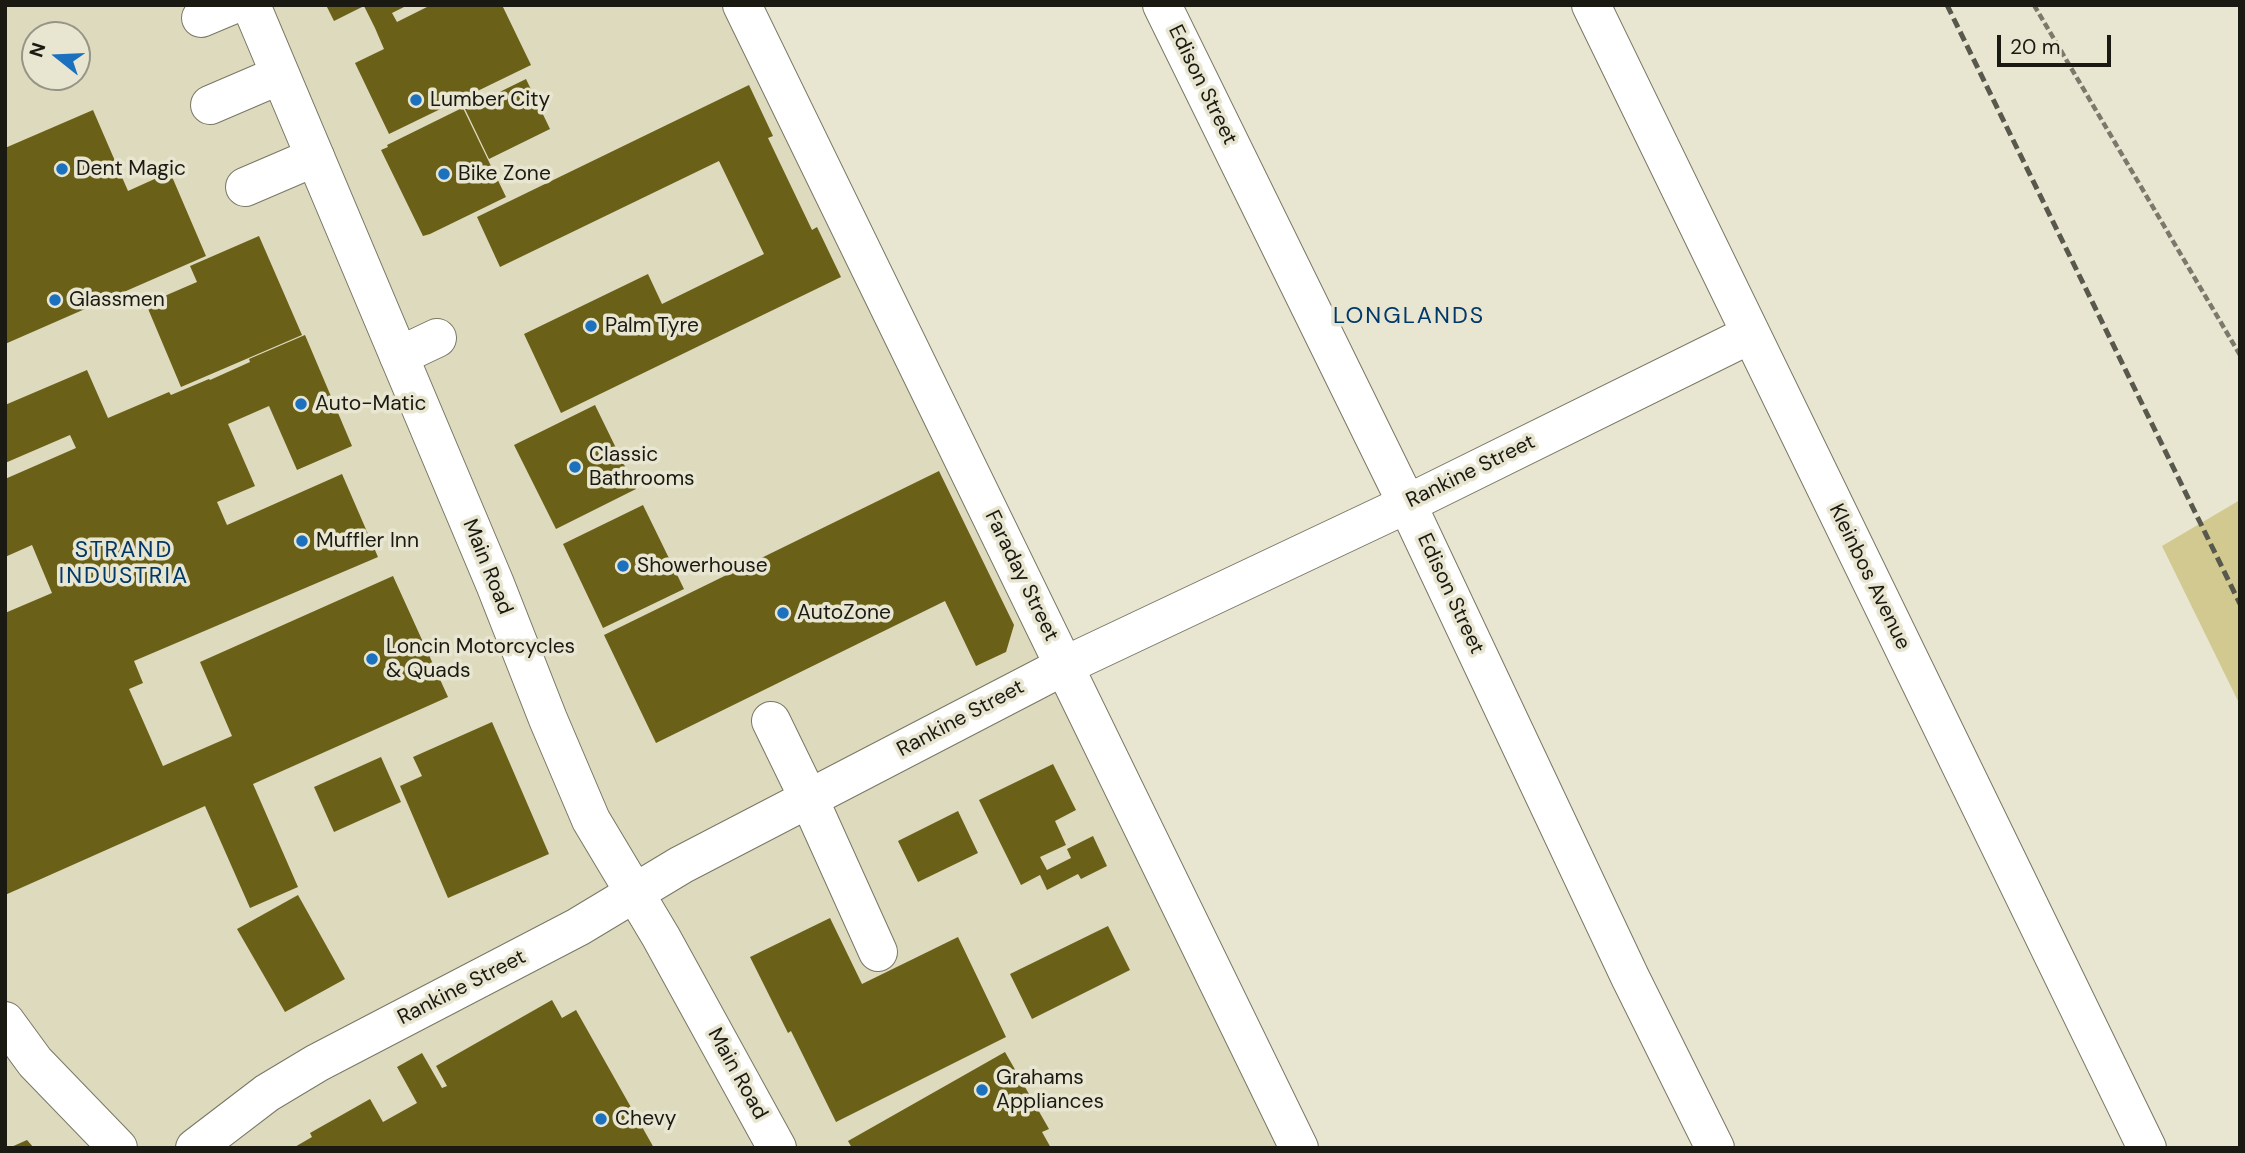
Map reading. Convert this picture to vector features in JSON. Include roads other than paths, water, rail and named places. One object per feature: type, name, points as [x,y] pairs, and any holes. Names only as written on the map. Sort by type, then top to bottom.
[{"type":"street","name":"Main Road","points":[[251,5],[586,808],[777,1148]]},
{"type":"street","name":"Faraday Street","points":[[743,5],[1299,1148]]},
{"type":"street","name":"Edison Street","points":[[1163,5],[1407,503],[1630,977],[1715,1148]]},
{"type":"street","name":"Kleinbos Avenue","points":[[1591,5],[2147,1148]]},
{"type":"street","points":[[210,105],[280,75]]},
{"type":"street","points":[[245,187],[315,157]]},
{"type":"street","name":"Rankine Street","points":[[195,1148],[267,1093],[317,1063],[578,928],[681,865],[1065,666],[1407,503],[1751,334]]},
{"type":"street","points":[[399,356],[437,338]]},
{"type":"street","points":[[771,721],[878,952]]},
{"type":"street","points":[[5,1021],[35,1062],[118,1148]]},
{"type":"railway","points":[[1947,5],[2240,604]]},
{"type":"place","name":"Lumber City","points":[[416,100]]},
{"type":"place","name":"Dent Magic","points":[[62,169]]},
{"type":"place","name":"Bike Zone","points":[[444,174]]},
{"type":"place","name":"Glassmen","points":[[55,300]]},
{"type":"place","name":"Palm Tyre","points":[[591,326]]},
{"type":"place","name":"Auto-Matic","points":[[301,404]]},
{"type":"place","name":"Classic Bathrooms","points":[[575,467]]},
{"type":"place","name":"Muffler Inn","points":[[302,541]]},
{"type":"place","name":"Showerhouse","points":[[623,566]]},
{"type":"place","name":"AutoZone","points":[[783,613]]},
{"type":"place","name":"Loncin Motorcycles & Quads","points":[[372,659]]},
{"type":"place","name":"Grahams Appliances","points":[[982,1090]]},
{"type":"place","name":"Chevy","points":[[601,1119]]},
{"type":"district","name":"LONGLANDS","points":[[1409,317]]},
{"type":"district","name":"STRAND INDUSTRIA","points":[[124,564]]}]
